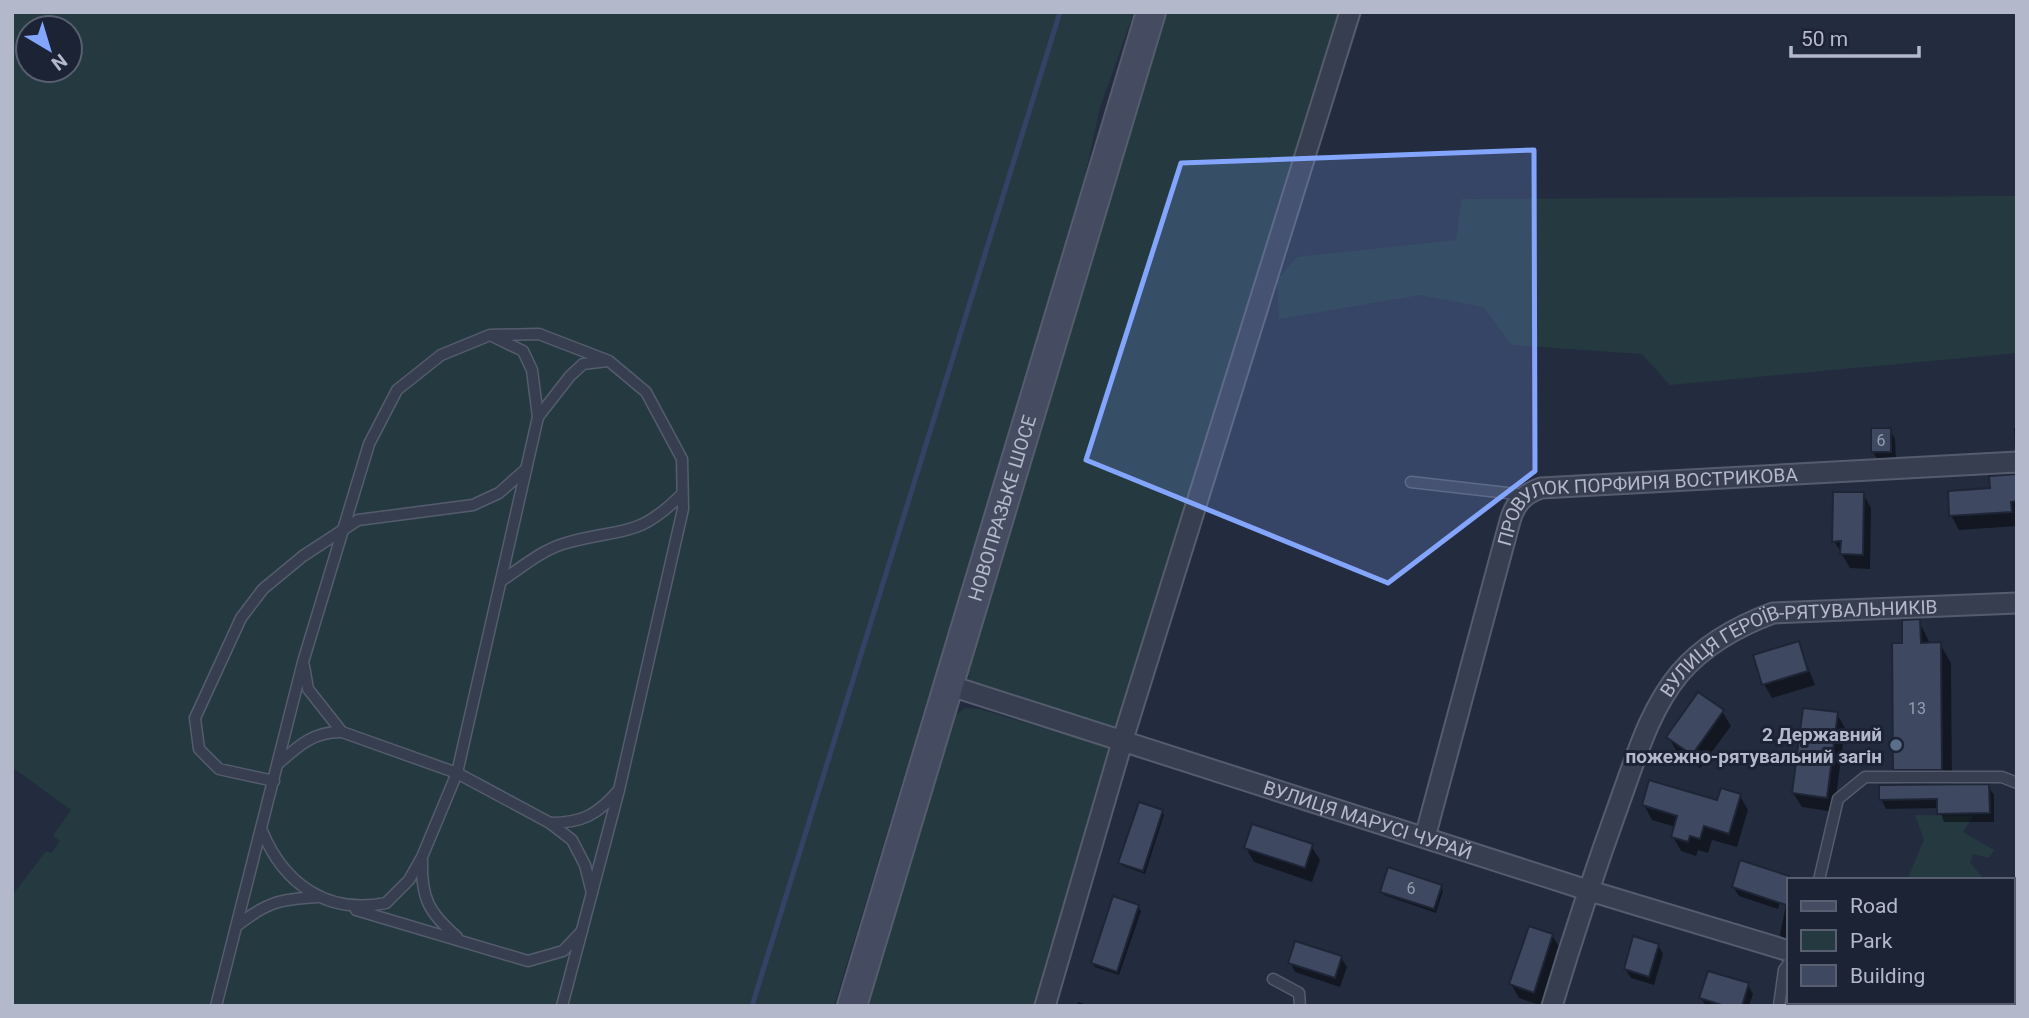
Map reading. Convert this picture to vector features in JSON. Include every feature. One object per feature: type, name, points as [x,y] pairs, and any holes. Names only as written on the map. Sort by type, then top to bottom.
[{"type":"main road","name":"НОВОПРАЗЬКЕ ШОСЕ","points":[[852,1006],[1151,12]]},
{"type":"street","points":[[1045,1006],[1123,740],[1350,12]]},
{"type":"street","name":"ПРОВУЛОК ПОРФИРІЯ ВОСТРИКОВА","points":[[1425,836],[1510,521],[1517,503],[1526,495],[1541,488],[2017,462]]},
{"type":"street","name":"ВУЛИЦЯ ГЕРОЇВ-РЯТУВАЛЬНИКІВ","points":[[1552,1006],[1587,890],[1651,719],[1681,672],[1723,636],[1773,612],[2017,603]]},
{"type":"street","name":"ВУЛИЦЯ МАРУСІ ЧУРАЙ","points":[[948,685],[1587,890],[1787,950]]},
{"type":"lane","points":[[216,1006],[303,662],[369,444],[397,390],[441,355],[490,335],[539,334],[608,360],[646,392],[682,459],[683,509],[619,790],[585,928],[562,1006]]},
{"type":"lane","points":[[342,906],[386,903],[409,880],[422,857],[457,773],[538,417],[532,370],[523,351],[490,335]]},
{"type":"lane","points":[[538,417],[569,376],[583,364],[608,360]]},
{"type":"lane","points":[[274,781],[219,769],[199,749],[195,718],[241,618],[262,589],[358,520],[473,505],[499,493],[526,468]]},
{"type":"lane","points":[[1411,482],[1526,495]]},
{"type":"lane","points":[[500,581],[565,543],[616,535],[639,527],[661,516],[682,494]]},
{"type":"lane","points":[[303,662],[308,689],[342,732]]},
{"type":"lane","points":[[279,764],[303,741],[327,731],[342,732],[457,773],[550,823],[572,840],[585,865],[593,896]]},
{"type":"lane","points":[[1819,878],[1838,799],[1850,786],[1865,777],[2002,777],[2017,783]]},
{"type":"lane","points":[[550,823],[573,823],[592,817],[619,790]]},
{"type":"lane","points":[[262,831],[270,850],[285,873],[302,889],[342,906],[528,961],[563,951],[585,928]]},
{"type":"lane","points":[[422,857],[421,888],[435,919],[461,940]]},
{"type":"lane","points":[[238,926],[262,907],[284,899],[319,897]]},
{"type":"lane","points":[[1779,1006],[1787,966]]},
{"type":"lane","points":[[1273,979],[1299,993],[1300,1006]]},
{"type":"highlighted area","points":[[1534,150],[1535,471],[1388,583],[1086,460],[1181,163]]},
{"type":"green space","points":[[12,12],[1134,12],[1100,107],[1078,208],[834,1006],[12,1006],[12,896],[46,851],[51,853],[60,841],[53,836],[71,810],[12,767]]},
{"type":"green space","points":[[1167,12],[1345,12],[1119,732],[972,689],[967,670]]},
{"type":"green space","points":[[2017,196],[2017,353],[1670,385],[1642,354],[1512,345],[1483,307],[1420,295],[1279,319],[1277,280],[1297,257],[1456,240],[1462,199]]},
{"type":"green space","points":[[965,708],[979,709],[1107,747],[1115,759],[1040,1006],[865,1006],[953,717]]},
{"type":"green space","points":[[1915,815],[1973,816],[1963,832],[1994,850],[1989,858],[1973,854],[1970,862],[1982,878],[1908,878],[1924,840]]},
{"type":"building","points":[[1871,428],[1891,428],[1891,452],[1871,452]]},
{"type":"building","points":[[2016,474],[2017,501],[2011,502],[2012,512],[1949,516],[1948,491],[1990,488],[1989,476]]},
{"type":"building","points":[[1833,492],[1864,492],[1863,555],[1840,554],[1841,541],[1832,542]]},
{"type":"building","points":[[1920,619],[1921,643],[1941,642],[1942,770],[1893,770],[1892,643],[1902,643],[1902,620]]},
{"type":"building","points":[[1799,641],[1808,671],[1762,685],[1753,655]]},
{"type":"building","points":[[1698,692],[1724,710],[1692,755],[1666,737]]},
{"type":"building","points":[[1803,708],[1838,712],[1827,798],[1792,793]]},
{"type":"building","points":[[1649,780],[1717,800],[1721,788],[1741,794],[1729,834],[1704,826],[1700,839],[1690,836],[1688,842],[1671,837],[1677,816],[1642,805]]},
{"type":"building","points":[[1989,784],[1990,813],[1937,814],[1937,799],[1879,800],[1879,785]]},
{"type":"building","points":[[1139,802],[1163,810],[1143,871],[1118,863]]},
{"type":"building","points":[[1252,824],[1313,844],[1305,868],[1244,848]]},
{"type":"building","points":[[1740,860],[1789,876],[1787,905],[1732,887]]},
{"type":"building","points":[[1388,867],[1442,885],[1434,909],[1380,892]]},
{"type":"building","points":[[1113,896],[1139,905],[1117,972],[1091,963]]},
{"type":"building","points":[[1529,926],[1553,934],[1534,993],[1509,984]]},
{"type":"building","points":[[1633,936],[1659,944],[1649,977],[1624,969]]},
{"type":"building","points":[[1295,941],[1342,956],[1335,978],[1288,963]]},
{"type":"building","points":[[1708,971],[1749,983],[1742,1006],[1725,1006],[1699,998]]},
{"type":"waterway","points":[[752,1006],[1060,12]]},
{"type":"place","name":"2 Державний пожежно-рятувальний загін","points":[[1896,745]]}]
